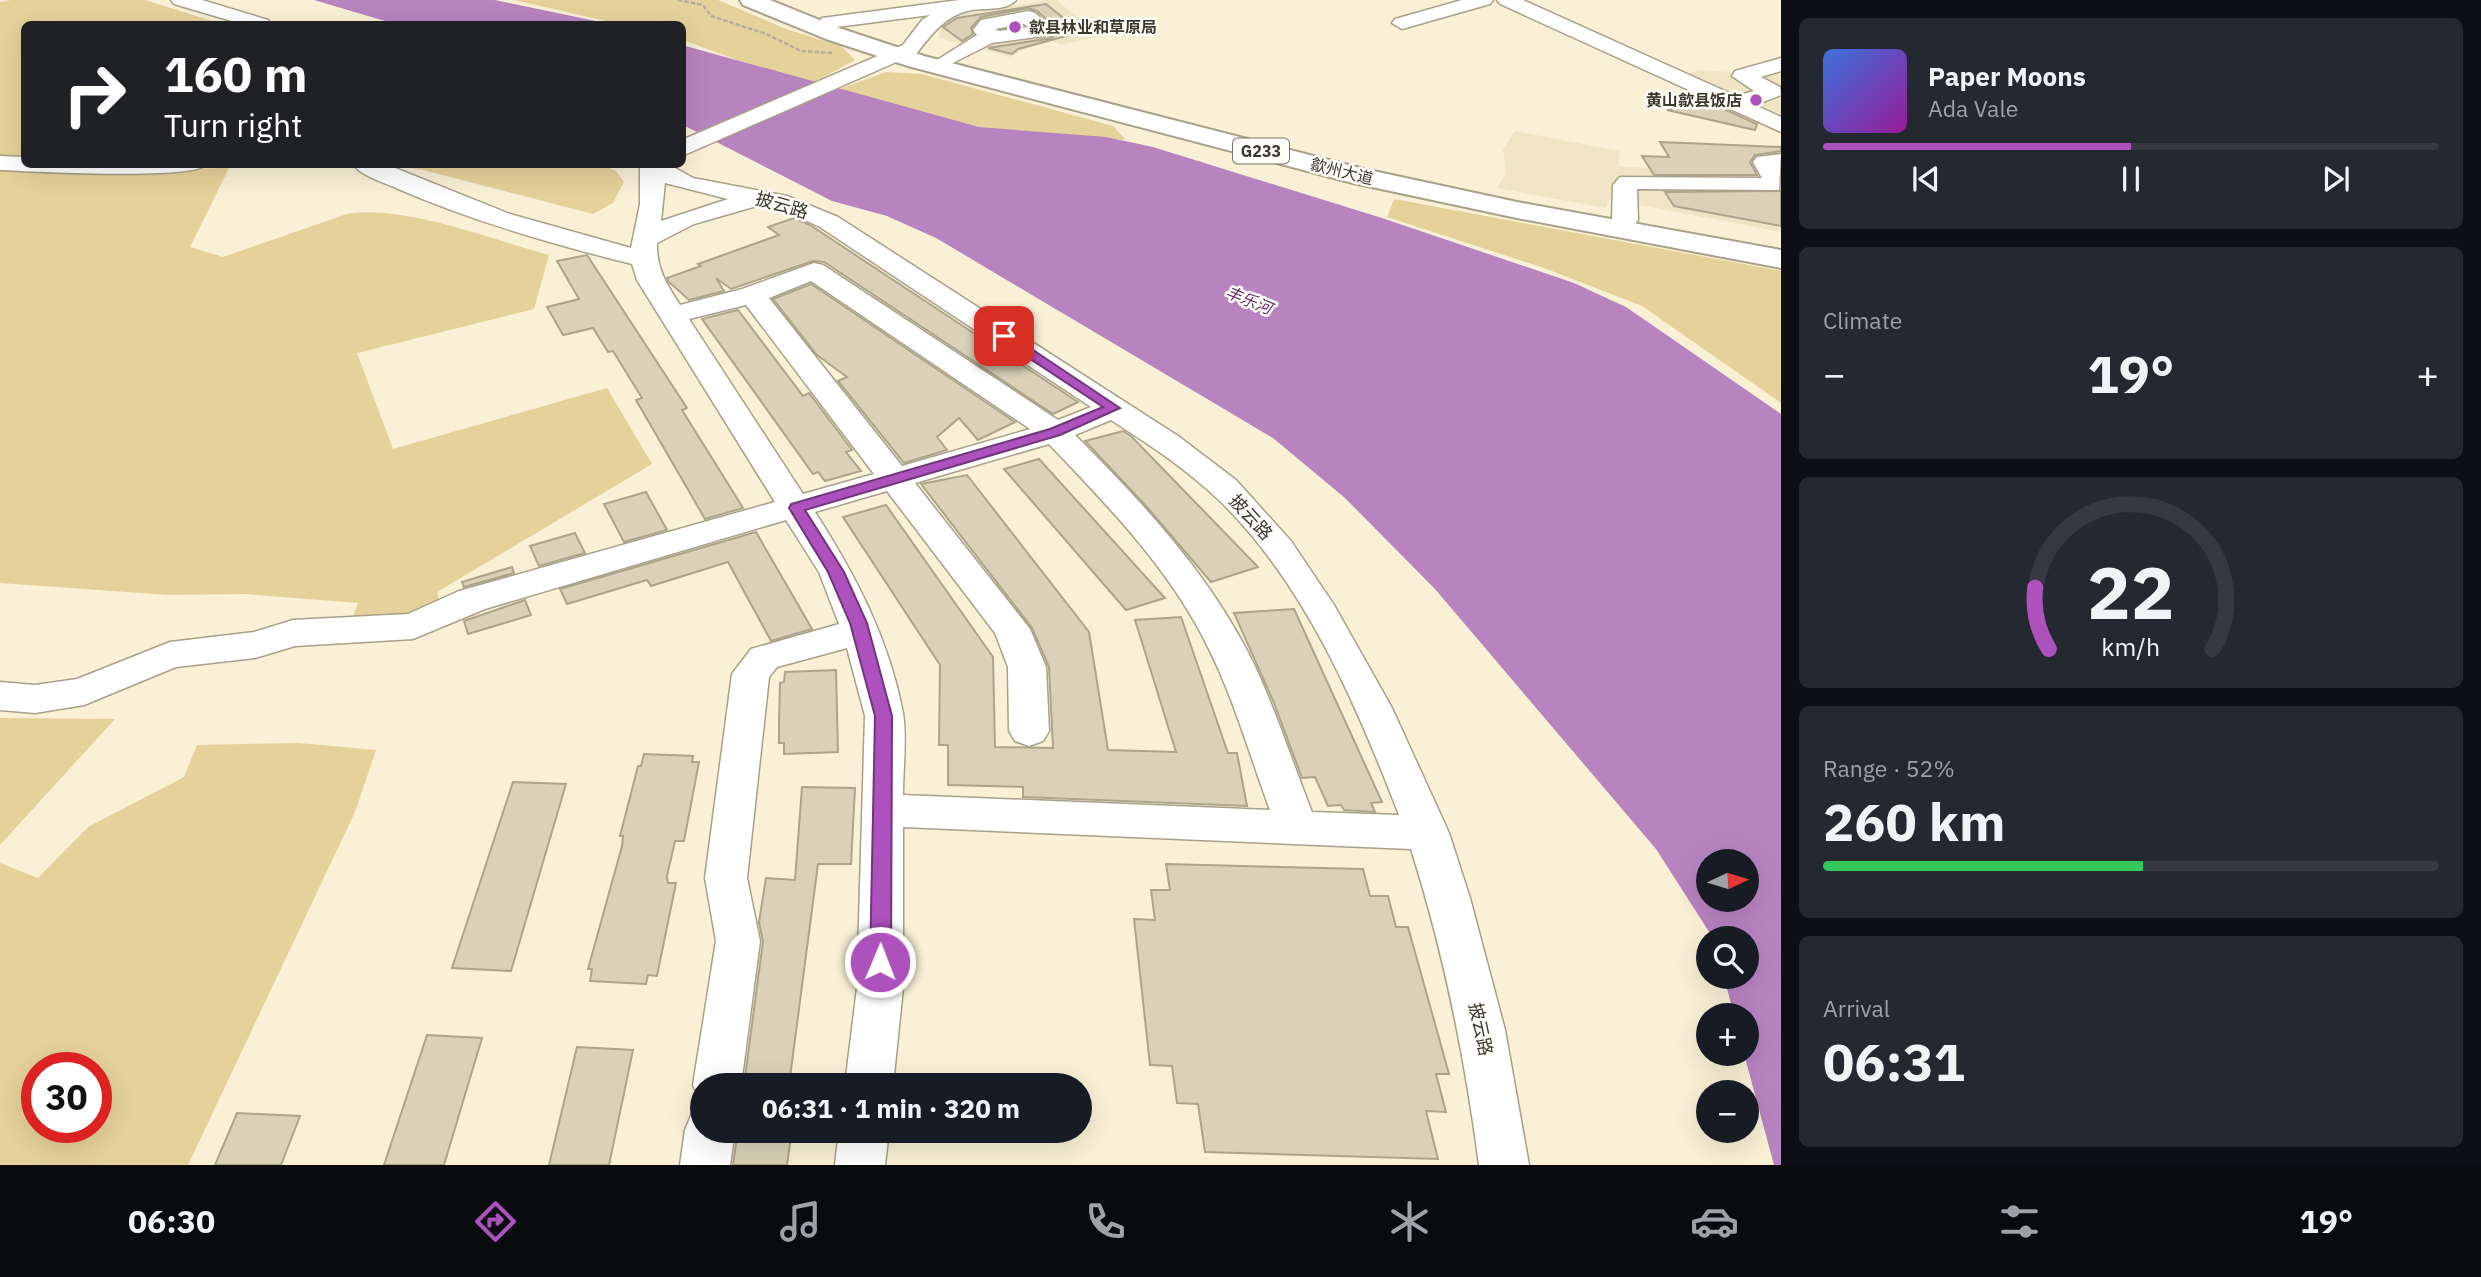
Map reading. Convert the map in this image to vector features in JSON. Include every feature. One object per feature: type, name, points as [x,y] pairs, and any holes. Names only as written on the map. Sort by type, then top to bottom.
[{"type":"highway","name":"歙州大道","points":[[751,0],[865,44],[947,60],[1369,168],[1625,220],[1781,248]]},
{"type":"highway","name":"歙州大道","points":[[775,0],[903,52],[1406,187],[1781,259]]},
{"type":"street","points":[[181,0],[251,21]]},
{"type":"street","points":[[830,22],[877,8],[958,7],[1006,0]]},
{"type":"street","points":[[1402,23],[1483,0]]},
{"type":"street","points":[[1507,0],[1781,125]]},
{"type":"street","points":[[686,147],[903,52],[929,24],[958,7]]},
{"type":"street","points":[[947,60],[991,35]]},
{"type":"street","points":[[1734,104],[1772,92],[1743,76],[1781,64]]},
{"type":"street","points":[[1625,220],[1625,185],[1629,182],[1770,185],[1776,180],[1765,163],[1781,161]]},
{"type":"street","points":[[0,163],[21,164]]},
{"type":"street","points":[[373,168],[399,181],[569,241],[643,250],[685,219],[761,198]]},
{"type":"street","points":[[652,168],[652,209],[643,250],[650,280],[836,572],[861,631],[884,716],[880,988],[870,1073]]},
{"type":"street","name":"披云路","points":[[657,168],[685,184],[803,209],[829,222],[1193,461],[1236,498],[1270,536],[1357,675],[1428,833],[1453,911],[1472,989],[1490,1073],[1504,1165]]},
{"type":"street","points":[[673,315],[752,295],[814,271],[1055,432],[1133,513],[1194,591],[1226,645],[1298,828]]},
{"type":"street","points":[[752,295],[1012,629],[1027,667],[1029,731]]},
{"type":"street","points":[[0,696],[36,699],[75,693],[170,655],[245,647],[293,633],[413,626],[472,600],[1055,432],[1114,408]]},
{"type":"street","points":[[719,1073],[738,941],[726,878],[751,674],[764,658],[861,631]]},
{"type":"street","points":[[882,810],[1428,833]]},
{"type":"street","points":[[705,1165],[708,1143]]},
{"type":"street","points":[[860,1165],[863,1143]]},
{"type":"path","points":[[678,0],[703,5],[711,16],[766,34],[801,51],[827,55],[865,44]]},
{"type":"shaded area","points":[[145,0],[212,21],[21,21],[21,159],[0,157],[0,2]]},
{"type":"shaded area","points":[[514,0],[718,0],[786,29],[841,46],[855,60],[807,86],[686,41],[686,21],[606,21]]},
{"type":"shaded area","name":"歙县林业和草原局","points":[[1056,0],[1102,36],[1061,45],[1053,41],[1026,48],[1010,57],[939,38],[940,25],[957,15]]},
{"type":"shaded area","name":"黄山歙县饭店","points":[[1781,57],[1781,123],[1681,77],[1699,70],[1729,72]]},
{"type":"shaded area","points":[[886,72],[922,74],[1113,126],[1126,140],[979,127],[837,90]]},
{"type":"shaded area","points":[[1515,131],[1619,151],[1618,166],[1758,177],[1747,148],[1781,151],[1781,232],[1609,199],[1606,208],[1497,188],[1506,173],[1503,149]]},
{"type":"shaded area","points":[[0,167],[112,170],[229,168],[190,247],[223,257],[347,214],[369,212],[448,225],[549,255],[534,309],[357,353],[393,449],[607,388],[652,464],[437,592],[443,622],[351,622],[358,603],[246,594],[169,595],[0,583]]},
{"type":"shaded area","points":[[409,168],[610,168],[616,171],[624,182],[613,203],[593,214]]},
{"type":"shaded area","points":[[1394,199],[1781,271],[1781,403],[1642,306],[1544,268],[1387,217]]},
{"type":"shaded area","points":[[0,718],[115,719],[0,845]]},
{"type":"shaded area","points":[[298,743],[376,750],[355,812],[188,1165],[0,1165],[0,863],[38,878],[88,827],[184,777],[197,745]]},
{"type":"water","points":[[314,0],[495,0],[596,21],[385,21]]},
{"type":"water","name":"丰乐河","points":[[686,46],[979,127],[1106,137],[1153,147],[1382,218],[1574,283],[1626,307],[1781,414],[1781,1165],[1774,1165],[1759,1110],[1759,1080],[1751,1080],[1747,1066],[1759,1066],[1759,1003],[1731,1003],[1727,989],[1759,989],[1759,926],[1705,926],[1696,912],[1759,912],[1759,849],[1696,849],[1696,911],[1656,849],[1435,589],[1345,498],[1273,438],[936,238],[887,216],[832,201],[686,127]]},
{"type":"building","points":[[1046,4],[1081,32],[1018,49],[1012,54],[988,48],[1052,38],[1057,29],[1037,11],[1028,8],[981,17],[971,28],[973,34],[962,41],[943,27],[957,18]]},
{"type":"building","points":[[1704,100],[1757,124],[1755,130],[1667,110]]},
{"type":"building","points":[[1660,142],[1781,147],[1781,151],[1755,155],[1750,162],[1757,175],[1654,175],[1642,156],[1669,157]]},
{"type":"building","points":[[1781,191],[1781,226],[1674,206],[1665,192]]},
{"type":"building","points":[[794,218],[810,225],[1078,402],[1053,414],[824,262],[813,261],[731,289],[716,278],[724,291],[689,300],[667,278],[779,235],[768,227]]},
{"type":"building","points":[[587,255],[687,408],[682,410],[743,508],[705,519],[636,400],[642,398],[613,351],[608,352],[593,328],[563,335],[547,307],[579,299],[557,261]]},
{"type":"building","points":[[811,284],[1015,422],[978,440],[959,418],[937,437],[947,450],[904,463],[838,381],[847,377],[817,355],[773,299]]},
{"type":"building","points":[[738,310],[803,396],[809,393],[852,450],[846,452],[861,471],[825,481],[818,472],[813,474],[702,319]]},
{"type":"building","points":[[1123,431],[1131,436],[1258,567],[1211,582],[1146,506],[1085,441]]},
{"type":"building","points":[[1039,459],[1165,598],[1126,610],[1004,469]]},
{"type":"building","points":[[967,475],[1089,632],[1108,750],[1176,752],[1135,620],[1181,617],[1228,753],[1237,753],[1247,806],[1023,797],[1023,787],[948,785],[948,745],[939,745],[940,665],[843,517],[886,505],[993,657],[995,747],[1053,748],[1049,667],[1032,628],[921,484]]},
{"type":"building","points":[[646,492],[667,530],[624,542],[604,504]]},
{"type":"building","points":[[756,532],[812,629],[771,641],[728,562],[651,586],[647,580],[567,604],[560,589]]},
{"type":"building","points":[[575,533],[585,553],[539,566],[530,546]]},
{"type":"building","points":[[512,567],[514,573],[464,587],[462,582]]},
{"type":"building","points":[[525,600],[531,615],[468,634],[464,621]]},
{"type":"building","points":[[1294,609],[1382,802],[1371,803],[1375,812],[1344,810],[1341,805],[1328,806],[1315,777],[1302,778],[1274,703],[1234,613]]},
{"type":"building","points":[[836,670],[838,752],[784,754],[784,743],[779,743],[779,723],[780,683],[784,682],[785,672]]},
{"type":"building","points":[[644,754],[693,756],[692,762],[699,762],[684,841],[675,841],[667,876],[668,883],[676,883],[657,976],[648,975],[646,984],[590,981],[592,969],[588,969],[622,846],[623,836],[620,836],[638,766],[641,766]]},
{"type":"building","points":[[513,782],[566,784],[511,971],[452,968]]},
{"type":"building","points":[[802,787],[855,788],[851,864],[818,864],[791,1073],[746,1073],[763,941],[759,922],[766,878],[795,880]]},
{"type":"building","points":[[1166,864],[1363,869],[1370,896],[1388,896],[1396,927],[1408,927],[1449,1074],[1436,1074],[1446,1112],[1426,1111],[1438,1159],[1205,1152],[1198,1104],[1177,1103],[1172,1066],[1150,1065],[1134,919],[1155,920],[1151,890],[1170,890]]},
{"type":"building","points":[[427,1035],[482,1038],[444,1165],[384,1165]]},
{"type":"building","points":[[577,1047],[633,1050],[609,1165],[549,1165]]},
{"type":"building","points":[[237,1113],[300,1116],[281,1165],[215,1165]]},
{"type":"building","points":[[736,1143],[790,1143],[787,1165],[733,1165]]},
{"type":"place","name":"歙县林业和草原局","points":[[1015,27]]},
{"type":"place","name":"黄山歙县饭店","points":[[1756,100]]},
{"type":"route","points":[[880,962],[884,716],[859,623],[836,572],[796,508],[1055,432],[1114,408],[1004,336]]}]
